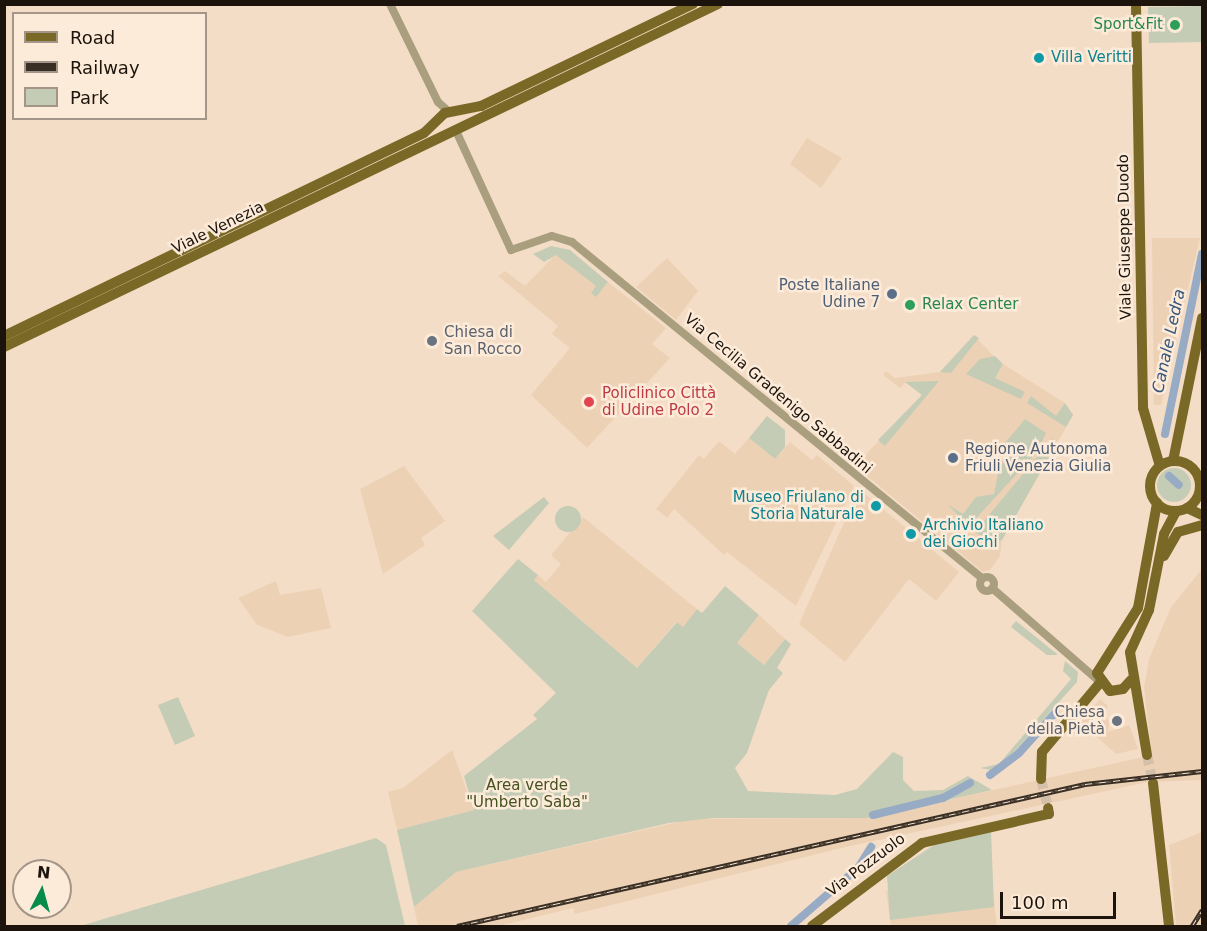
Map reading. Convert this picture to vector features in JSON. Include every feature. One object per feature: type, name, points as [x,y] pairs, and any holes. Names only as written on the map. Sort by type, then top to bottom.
[{"type":"main road","name":"Viale Venezia","points":[[4,336],[446,117],[693,4]]},
{"type":"main road","name":"Viale Venezia","points":[[4,347],[444,135],[459,131],[718,4]]},
{"type":"main road","name":"Viale Giuseppe Duodo","points":[[1136,4],[1143,408],[1160,466]]},
{"type":"main road","points":[[446,117],[459,131]]},
{"type":"main road","points":[[444,135],[446,117]]},
{"type":"main road","points":[[1173,461],[1203,318]]},
{"type":"main road","points":[[1041,779],[1042,752],[1099,682],[1099,667],[1110,657],[1138,606],[1156,503],[1150,481],[1160,466],[1173,461],[1192,468],[1201,486],[1164,534],[1155,585]]},
{"type":"main road","points":[[1156,503],[1203,515]]},
{"type":"main road","points":[[1147,755],[1131,675],[1130,652],[1174,536],[1203,525]]},
{"type":"main road","points":[[1110,657],[1123,659],[1131,675]]},
{"type":"main road","points":[[1099,682],[1117,691],[1131,675]]},
{"type":"main road","points":[[1153,783],[1169,927]]},
{"type":"main road","name":"Via Pozzuolo","points":[[812,927],[922,843],[1048,811]]},
{"type":"street","points":[[390,4],[446,117]]},
{"type":"street","name":"Via Cecilia Gradenigo Sabbadini","points":[[459,131],[511,250],[552,236],[576,245],[984,579],[992,580],[992,588],[1083,665],[1099,682]]},
{"type":"street","points":[[1083,665],[1099,667]]},
{"type":"shaded area","points":[[807,138],[842,158],[821,188],[790,164]]},
{"type":"shaded area","points":[[1152,238],[1200,238],[1161,405],[1154,405]]},
{"type":"shaded area","points":[[556,254],[596,286],[596,296],[608,282],[666,328],[652,344],[670,358],[587,448],[531,395],[570,348],[552,334],[558,326],[498,276],[505,271],[525,286]]},
{"type":"shaded area","points":[[667,258],[698,291],[676,320],[636,287]]},
{"type":"shaded area","points":[[974,335],[998,361],[1065,403],[1073,415],[1002,540],[1000,556],[990,570],[983,572],[855,466],[922,395],[906,382],[900,388],[883,375],[886,371],[895,378],[940,372]]},
{"type":"shaded area","points":[[749,438],[775,459],[790,442],[812,460],[817,455],[854,486],[796,606],[727,552],[724,555],[674,509],[667,518],[656,509],[699,455],[704,459],[719,441],[735,454]]},
{"type":"shaded area","points":[[404,466],[445,521],[421,538],[425,545],[383,574],[360,489]]},
{"type":"shaded area","points":[[865,494],[959,572],[936,601],[909,579],[845,662],[799,624],[846,518]]},
{"type":"shaded area","points":[[583,517],[697,609],[683,627],[676,622],[637,668],[534,580],[538,575],[546,582],[561,564],[551,555]]},
{"type":"shaded area","points":[[1202,569],[1202,780],[1148,782],[846,847],[575,914],[573,908],[499,926],[418,926],[414,907],[456,872],[692,819],[867,818],[1152,755],[1144,688],[1149,659],[1171,607]]},
{"type":"shaded area","points":[[276,581],[280,595],[321,588],[331,628],[288,637],[257,625],[238,598]]},
{"type":"shaded area","points":[[759,615],[785,639],[764,665],[737,643]]},
{"type":"shaded area","points":[[1100,699],[1108,706],[1103,713],[1110,722],[1108,732],[1129,725],[1138,749],[1116,754],[1080,722]]},
{"type":"shaded area","points":[[452,750],[474,810],[397,830],[388,792],[403,788]]},
{"type":"shaded area","points":[[1202,832],[1202,926],[1176,926],[1169,845]]},
{"type":"shaded area","points":[[991,877],[997,926],[891,926],[886,891]]},
{"type":"green space","name":"Sport&Fit","points":[[1202,6],[1202,42],[1149,43],[1148,7]]},
{"type":"green space","points":[[551,246],[570,250],[608,282],[596,297],[591,293],[596,286],[556,255],[544,262],[533,254]]},
{"type":"green space","points":[[974,335],[979,338],[951,373],[940,372]]},
{"type":"green space","points":[[995,356],[1003,364],[995,378],[1025,392],[1021,399],[966,374],[980,359]]},
{"type":"green space","points":[[939,381],[885,446],[878,440],[922,395],[905,382]]},
{"type":"green space","points":[[1031,396],[1056,416],[1065,403],[1073,415],[1066,427],[1027,403]]},
{"type":"green space","points":[[767,416],[785,430],[785,447],[775,459],[749,438]]},
{"type":"green space","points":[[1025,419],[1046,433],[1037,452],[969,526],[947,504],[963,514],[976,497],[994,494],[999,468],[1010,455],[1001,448]]},
{"type":"green space","points":[[1052,439],[1057,443],[1002,540],[990,543],[975,532]]},
{"type":"green space","points":[[1174,468],[1186,473],[1191,485],[1186,497],[1174,502],[1162,497],[1157,485],[1162,473]]},
{"type":"green space","points":[[544,497],[549,503],[509,550],[493,536]]},
{"type":"green space","points":[[568,506],[577,510],[581,519],[577,528],[568,532],[559,528],[555,519],[559,510]]},
{"type":"green space","name":"Area verde \"Umberto Saba\"","points":[[518,559],[538,575],[534,580],[637,668],[677,622],[683,627],[697,609],[702,613],[725,586],[759,615],[737,643],[764,665],[785,639],[791,644],[777,668],[783,673],[769,690],[747,753],[735,768],[748,791],[835,795],[857,789],[893,752],[903,757],[903,780],[914,791],[943,790],[968,776],[992,790],[867,818],[713,818],[669,823],[456,872],[414,907],[397,830],[474,810],[464,776],[537,719],[533,715],[556,693],[472,611]]},
{"type":"green space","points":[[1016,621],[1057,655],[1047,655],[1011,627]]},
{"type":"green space","points":[[1065,661],[1078,672],[1077,682],[1006,761],[991,770],[980,768],[999,764],[1071,679],[1063,671]]},
{"type":"green space","points":[[178,697],[195,736],[175,745],[158,705]]},
{"type":"green space","points":[[991,831],[994,907],[890,920],[887,876],[934,845]]},
{"type":"green space","points":[[376,838],[386,845],[405,926],[80,926]]},
{"type":"waterway","name":"Canale Ledra","points":[[1165,434],[1202,254]]},
{"type":"waterway","name":"Canale Ledra","points":[[1169,476],[1179,485]]},
{"type":"waterway","points":[[990,775],[1019,753],[1056,712]]},
{"type":"waterway","points":[[873,815],[943,798],[970,783]]},
{"type":"waterway","points":[[791,926],[858,868],[871,847]]},
{"type":"tunnel","points":[[1147,755],[1153,783]]},
{"type":"tunnel","points":[[1041,779],[1048,808]]},
{"type":"railway","points":[[457,926],[1085,784],[1202,771]]},
{"type":"railway","points":[[1192,926],[1202,910]]},
{"type":"place","name":"Sport&Fit","points":[[1175,25]]},
{"type":"place","name":"Villa Veritti","points":[[1039,58]]},
{"type":"place","name":"Poste Italiane Udine 7","points":[[892,294]]},
{"type":"place","name":"Relax Center","points":[[910,305]]},
{"type":"place","name":"Chiesa di San Rocco","points":[[432,341]]},
{"type":"place","name":"Policlinico Città di Udine Polo 2","points":[[589,402]]},
{"type":"place","name":"Regione Autonoma Friuli Venezia Giulia","points":[[953,458]]},
{"type":"place","name":"Museo Friulano di Storia Naturale","points":[[876,506]]},
{"type":"place","name":"Archivio Italiano dei Giochi","points":[[911,534]]},
{"type":"place","name":"Chiesa della Pietà","points":[[1117,721]]}]
